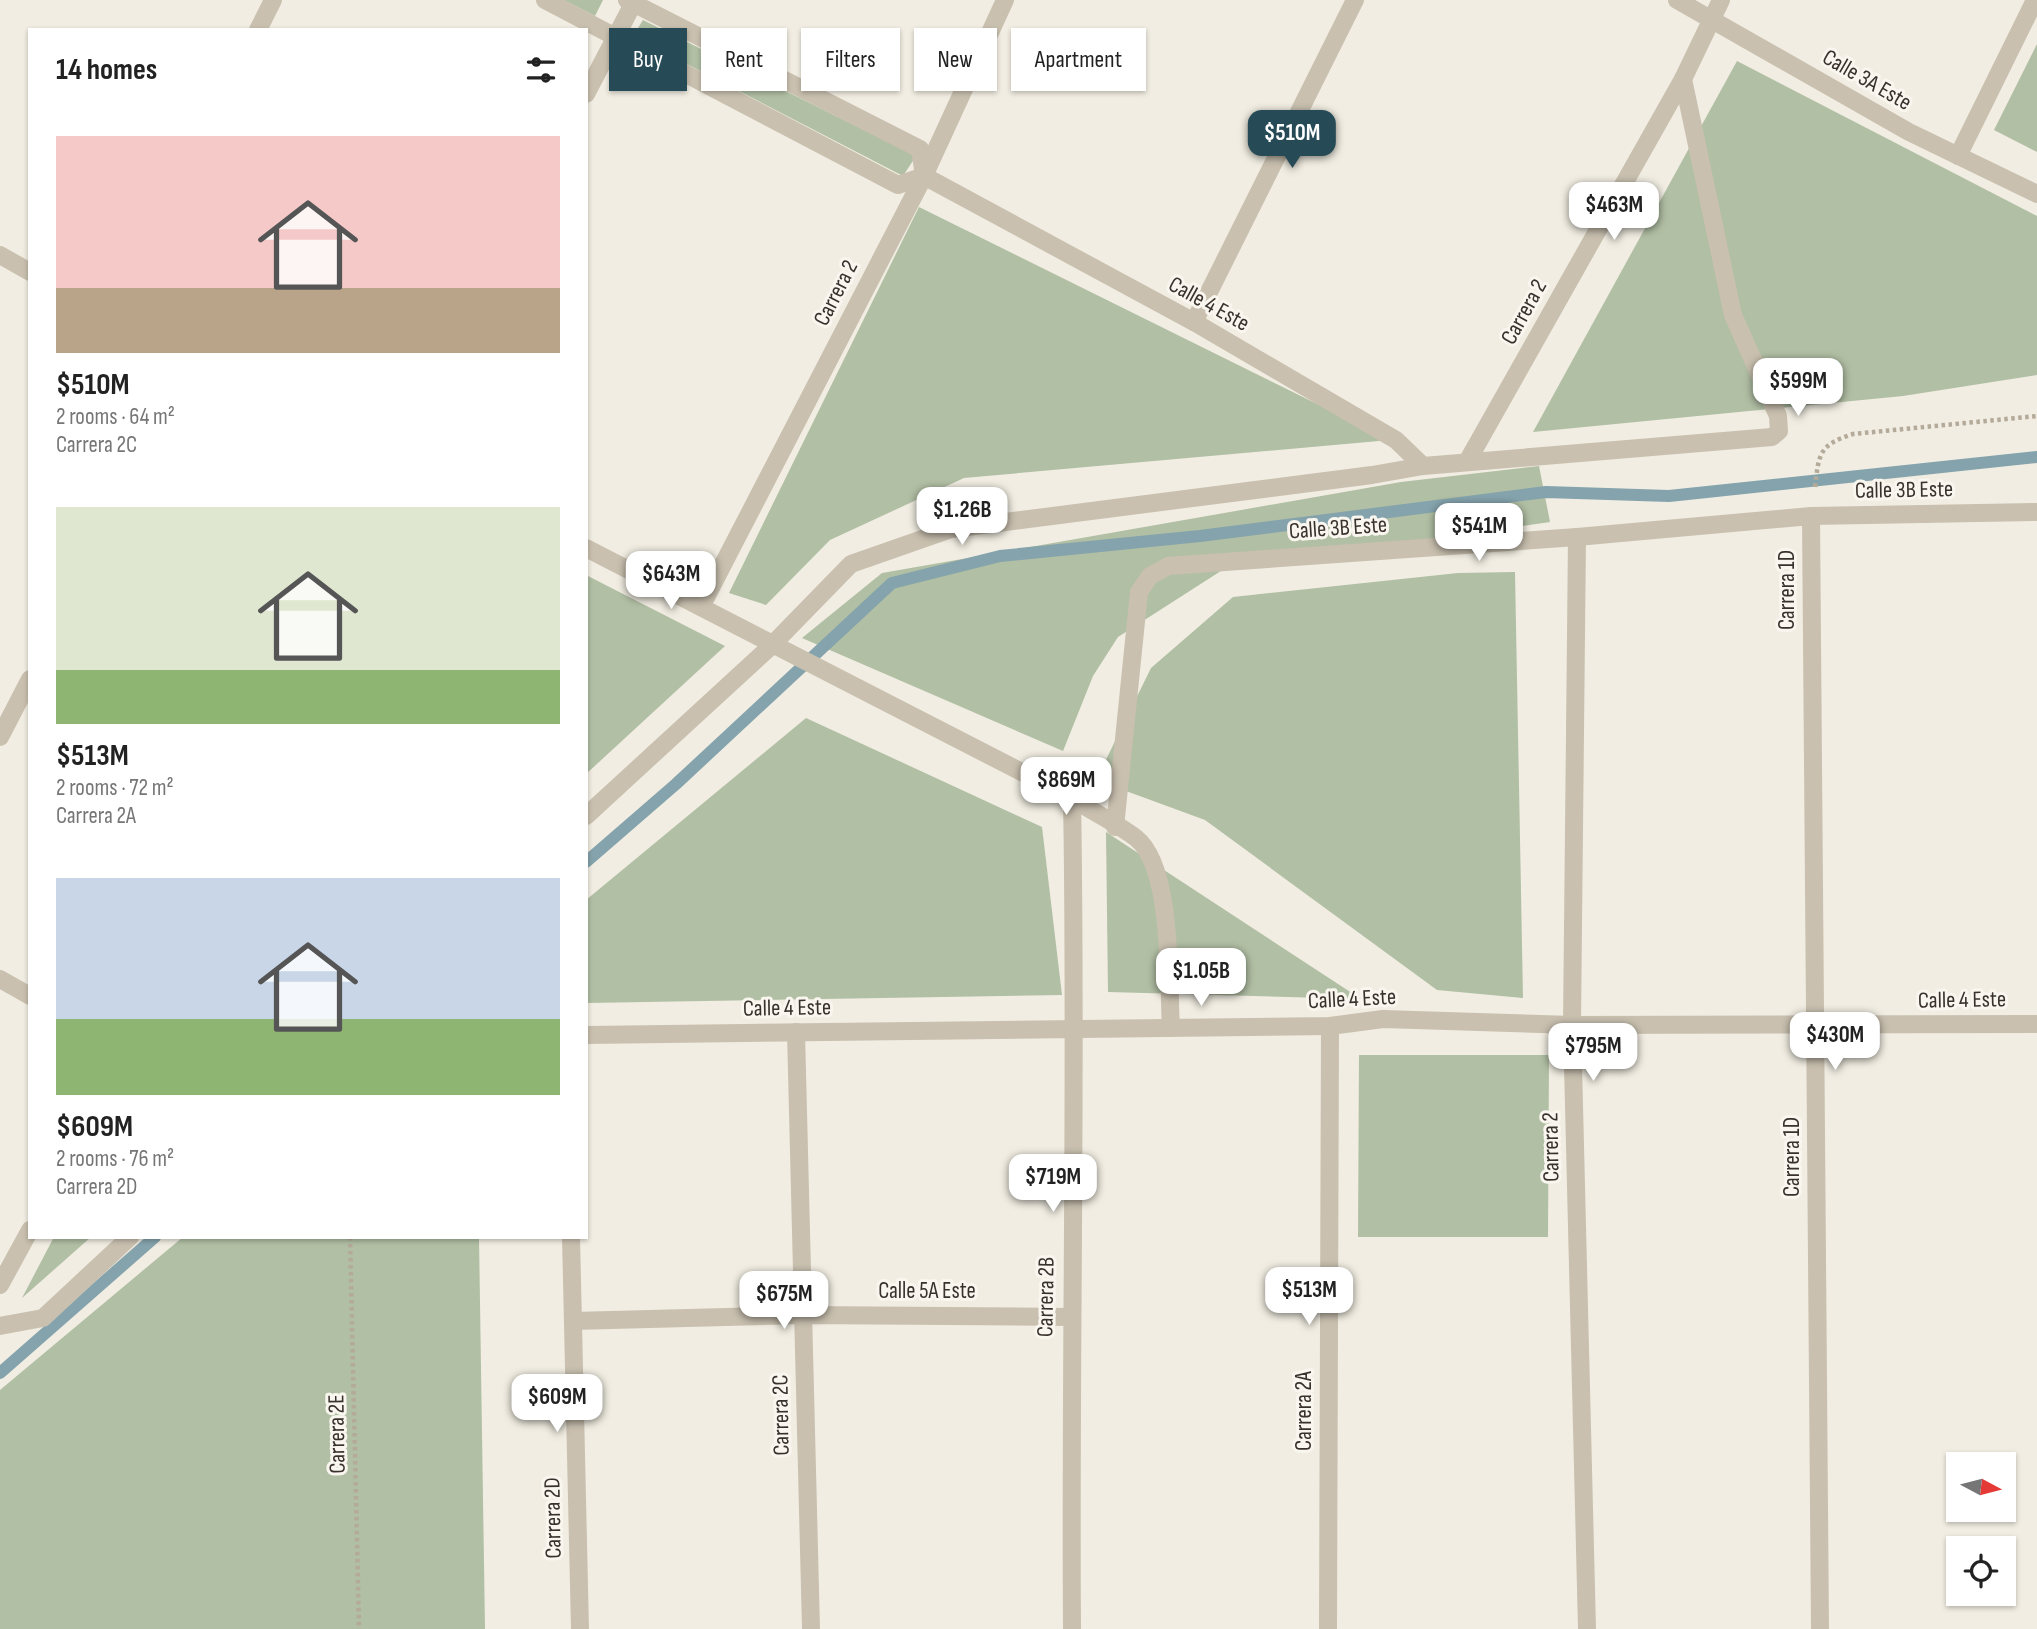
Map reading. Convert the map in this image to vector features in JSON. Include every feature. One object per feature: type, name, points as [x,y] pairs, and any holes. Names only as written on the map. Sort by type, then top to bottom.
[{"type":"street","points":[[259,28],[273,0]]},
{"type":"street","points":[[545,0],[609,32]]},
{"type":"street","name":"Carrera 2","points":[[702,605],[924,176],[1005,0]]},
{"type":"street","points":[[1194,322],[1355,0]]},
{"type":"street","name":"Calle 3A Este","points":[[1677,0],[1909,132],[2037,194]]},
{"type":"street","name":"Carrera 2","points":[[1467,462],[1683,79],[1721,0]]},
{"type":"street","points":[[1958,156],[2035,0]]},
{"type":"street","points":[[620,28],[632,1],[920,149],[924,176],[898,185],[687,74]]},
{"type":"street","points":[[588,90],[609,50]]},
{"type":"street","points":[[588,814],[771,646],[851,565],[951,528],[1372,475],[1423,466],[1772,437],[1779,431],[1778,416],[1733,315],[1683,79]]},
{"type":"street","name":"Calle 4 Este","points":[[924,176],[1194,322],[1395,440],[1423,466]]},
{"type":"street","points":[[0,255],[28,271]]},
{"type":"street","name":"Calle 3B Este","points":[[1115,827],[1139,592],[1150,576],[1168,566],[1577,537],[1811,516],[2037,512]]},
{"type":"street","name":"Carrera 1D","points":[[1811,516],[1820,1629]]},
{"type":"street","name":"Carrera 2","points":[[1577,537],[1572,1025],[1587,1629]]},
{"type":"street","points":[[588,549],[702,605],[771,646],[853,684],[1072,798],[1136,838],[1155,863],[1163,893],[1171,1028]]},
{"type":"street","points":[[0,737],[28,683]]},
{"type":"street","name":"Carrera 2B","points":[[1072,798],[1076,1029],[1070,1317],[1072,1629]]},
{"type":"street","points":[[0,979],[28,995]]},
{"type":"street","name":"Calle 4 Este","points":[[588,1035],[1330,1026],[1383,1019],[1572,1025],[2037,1024]]},
{"type":"street","name":"Carrera 2A","points":[[1328,1629],[1330,1026]]},
{"type":"street","name":"Carrera 2C","points":[[796,1032],[811,1629]]},
{"type":"street","points":[[0,1285],[28,1234]]},
{"type":"street","points":[[0,1326],[43,1318],[128,1239]]},
{"type":"street","name":"Carrera 2D","points":[[571,1239],[580,1629]]},
{"type":"street","name":"Calle 5A Este","points":[[573,1321],[803,1315],[1070,1317]]},
{"type":"path","points":[[1815,490],[1819,456],[1831,441],[1853,435],[2037,416]]},
{"type":"path","name":"Carrera 2E","points":[[350,1239],[359,1629]]},
{"type":"green space","points":[[564,0],[603,0],[595,16]]},
{"type":"green space","points":[[643,20],[659,28],[638,28]]},
{"type":"green space","points":[[687,42],[701,49],[701,71],[687,64]]},
{"type":"green space","points":[[2037,44],[2037,152],[1994,130]]},
{"type":"green space","points":[[1737,61],[2037,216],[2037,375],[1903,396],[1533,432]]},
{"type":"green space","points":[[739,91],[786,91],[916,156],[903,176]]},
{"type":"green space","points":[[919,207],[1390,440],[964,478],[830,540],[766,605],[729,593]]},
{"type":"green space","points":[[1539,466],[1550,522],[1224,569],[1118,637],[1093,676],[1063,751],[802,638],[882,573],[1401,482]]},
{"type":"green space","points":[[1515,572],[1523,998],[1437,990],[1205,820],[1096,780],[1151,668],[1233,597],[1458,573]]},
{"type":"green space","points":[[588,576],[725,646],[588,772]]},
{"type":"green space","points":[[806,718],[1042,827],[1062,995],[588,1003],[588,898]]},
{"type":"green space","points":[[1106,832],[1361,999],[1108,992]]},
{"type":"green space","points":[[1359,1055],[1549,1055],[1548,1237],[1358,1237]]},
{"type":"green space","points":[[53,1239],[89,1239],[22,1298]]},
{"type":"green space","points":[[181,1239],[479,1239],[485,1629],[0,1629],[0,1390]]},
{"type":"waterway","points":[[588,860],[676,784],[892,583],[1000,556],[1200,536],[1546,492],[1669,496],[2037,457]]},
{"type":"waterway","points":[[0,1373],[153,1239]]}]
